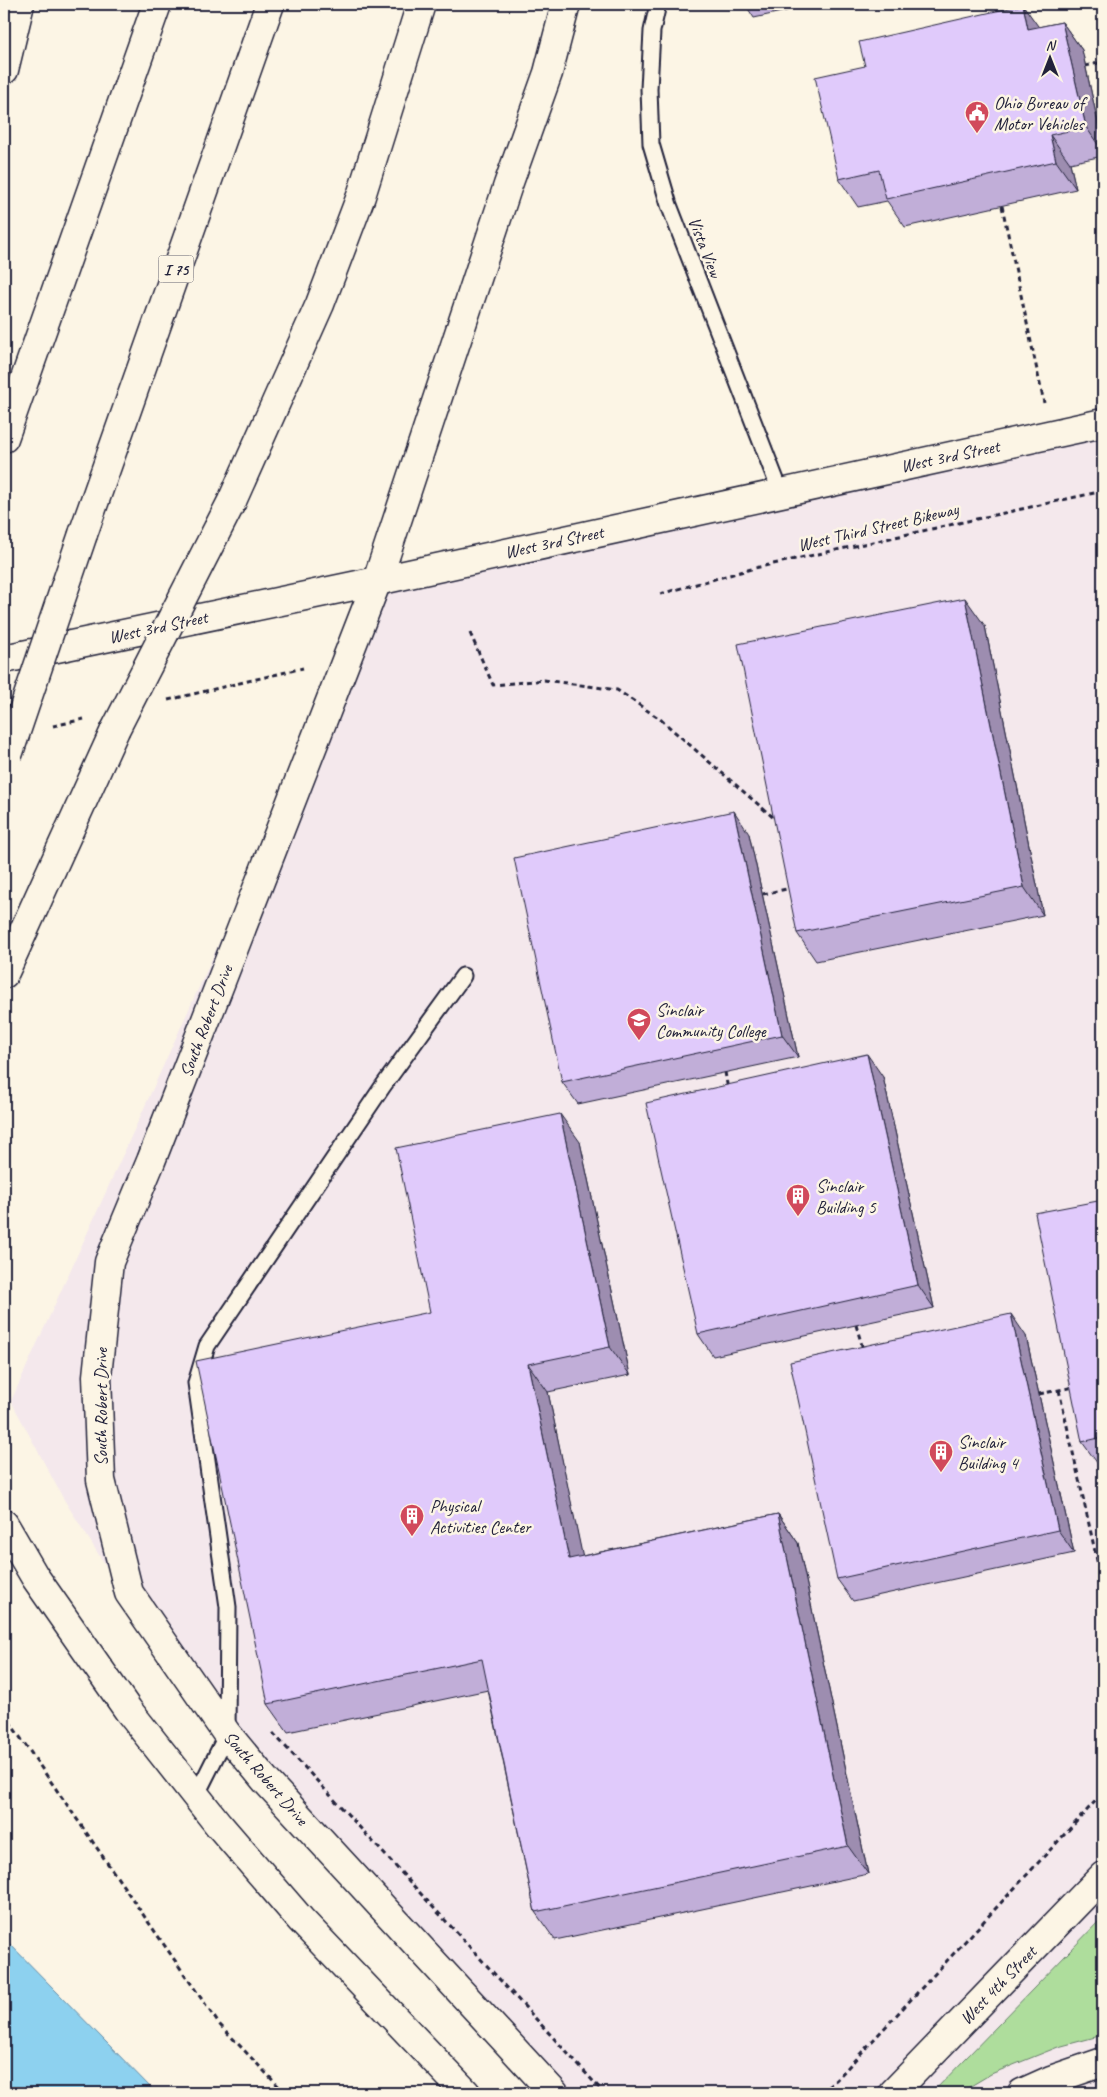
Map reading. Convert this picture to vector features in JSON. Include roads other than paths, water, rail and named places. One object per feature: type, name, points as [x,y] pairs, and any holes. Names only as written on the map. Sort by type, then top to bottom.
[{"type":"main road","points":[[4,70],[20,4]]},
{"type":"main road","points":[[4,438],[157,4]]},
{"type":"main road","name":"I 75","points":[[6,761],[83,534],[270,4]]},
{"type":"main road","points":[[4,974],[115,730],[232,501],[320,304],[358,205],[421,4]]},
{"type":"main road","name":"South Robert Drive","points":[[554,2093],[266,1782],[227,1734],[129,1594],[101,1480],[97,1376],[108,1262],[151,1161],[377,581],[502,203],[548,73],[566,4]]},
{"type":"main road","name":"West 3rd Street","points":[[4,659],[377,581],[1103,423]]},
{"type":"main road","points":[[4,1524],[35,1577],[128,1710],[196,1796],[300,1920],[466,2093]]},
{"type":"main road","name":"West 4th Street","points":[[893,2093],[1103,1876]]},
{"type":"main road","points":[[1022,2093],[1051,2080],[1103,2062]]},
{"type":"lane","name":"Vista View","points":[[658,4],[652,31],[649,89],[651,144],[669,205],[781,493]]},
{"type":"lane","points":[[196,1796],[227,1734],[228,1606],[196,1382],[207,1346],[383,1086],[463,976]]},
{"type":"water","points":[[4,1938],[156,2093],[4,2093]]},
{"type":"place","name":"Ohio Bureau of Motor Vehicles","points":[[977,134]]},
{"type":"place","name":"Sinclair Community College","points":[[639,1041]]},
{"type":"place","name":"Sinclair Building 5","points":[[798,1217]]},
{"type":"place","name":"Sinclair Building 4","points":[[941,1473]]},
{"type":"place","name":"Physical Activities Center","points":[[412,1537]]}]
